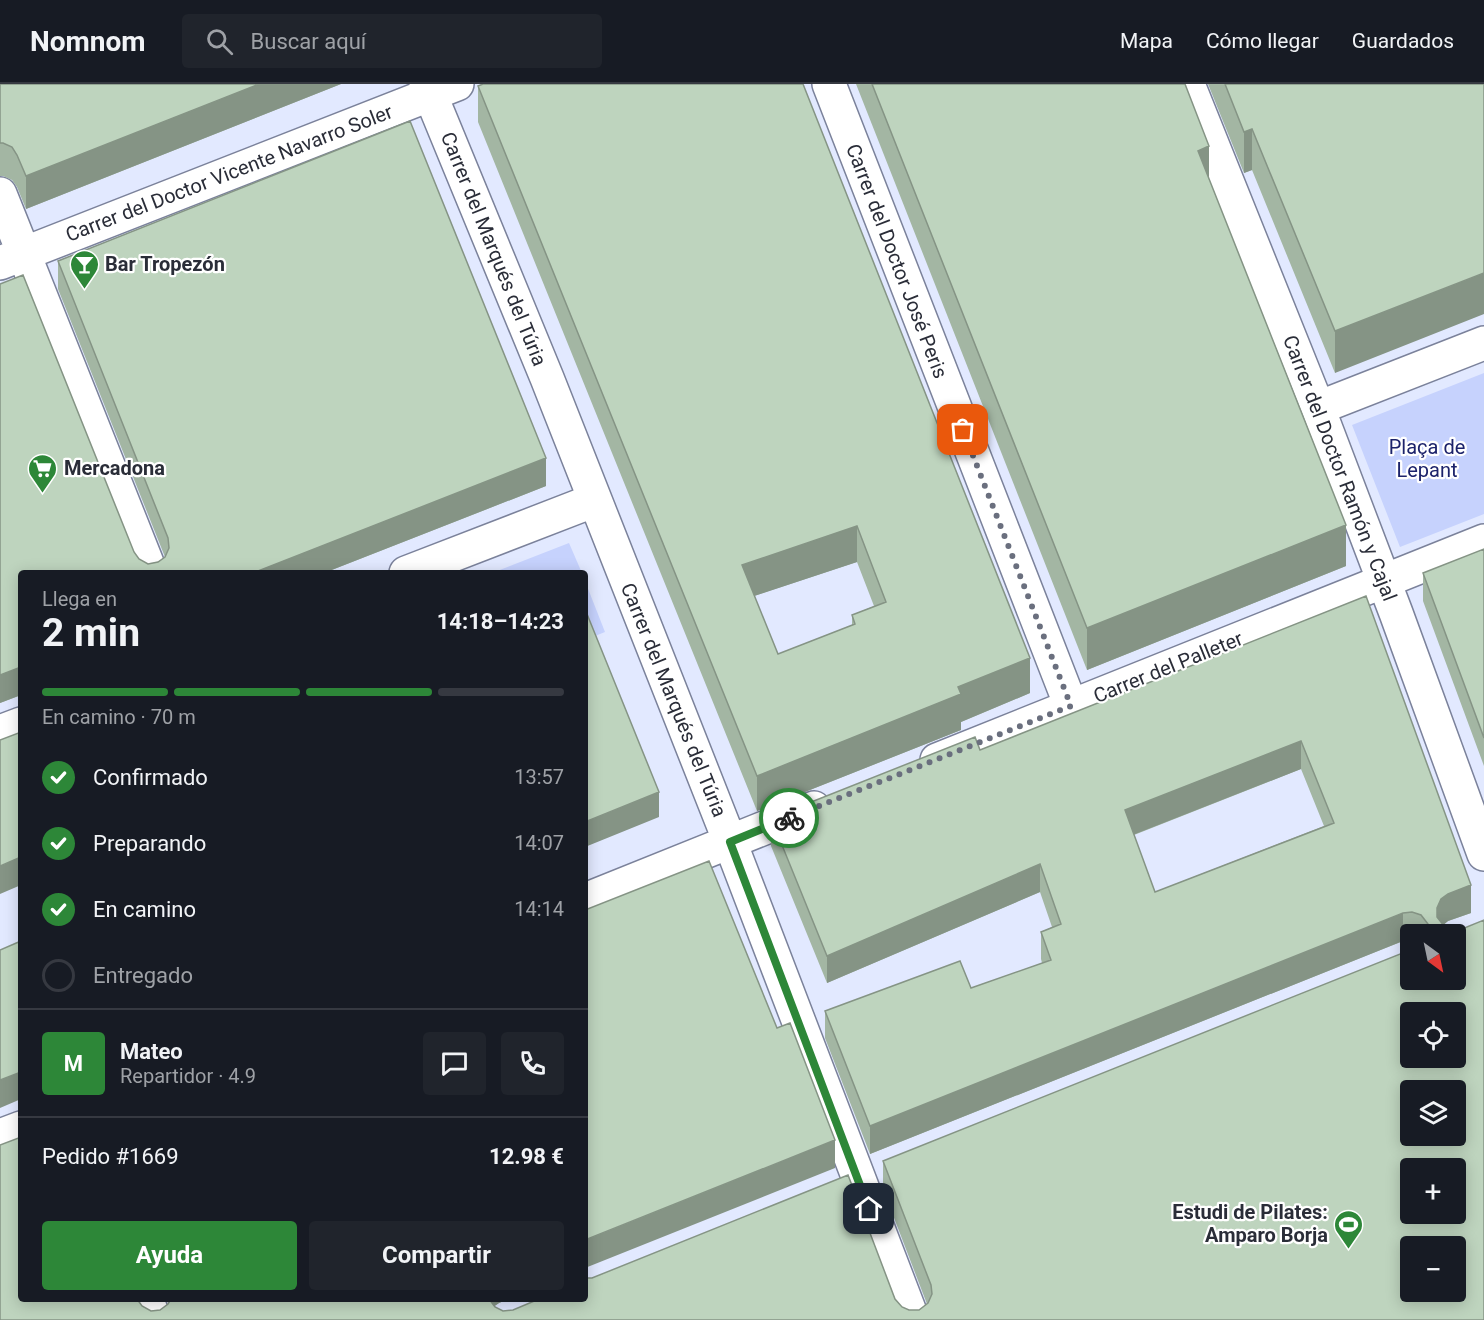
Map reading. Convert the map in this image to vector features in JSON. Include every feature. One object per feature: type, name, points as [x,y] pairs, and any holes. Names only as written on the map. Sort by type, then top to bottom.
[{"type":"street","name":"Carrer del Doctor José Peris","points":[[828,84],[1071,706]]},
{"type":"street","name":"Carrer del Doctor Ramón y Cajal","points":[[1188,84],[1318,408],[1484,854]]},
{"type":"street","name":"Carrer del Doctor Vicente Navarro Soler","points":[[12,258],[438,88]]},
{"type":"street","name":"Carrer del Marqués del Túria","points":[[438,88],[595,500],[730,842],[844,1184],[913,1320]]},
{"type":"street","points":[[0,194],[12,258],[151,570]]},
{"type":"street","points":[[1318,408],[1484,343]]},
{"type":"street","points":[[413,570],[595,500]]},
{"type":"street","name":"Carrer del Palleter","points":[[907,771],[1484,541]]},
{"type":"street","points":[[0,732],[18,725]]},
{"type":"street","points":[[588,899],[841,798]]},
{"type":"street","points":[[0,1136],[18,1129]]},
{"type":"street","points":[[844,1184],[890,1166]]},
{"type":"street","points":[[148,1302],[154,1320]]},
{"type":"green space","name":"Plaça de Lepant","points":[[1484,373],[1484,514],[1400,547],[1352,425]]},
{"type":"green space","points":[[569,543],[581,570],[500,570]]},
{"type":"green space","points":[[588,589],[605,632],[588,639]]},
{"type":"building","points":[[0,84],[259,84],[26,176],[12,147],[0,143]]},
{"type":"building","points":[[483,84],[803,84],[1030,658],[958,687],[961,694],[757,776],[478,86]],"holes":[[[857,526],[886,602],[852,615],[855,624],[778,654],[742,565]]]},
{"type":"building","points":[[872,84],[1185,84],[1209,146],[1198,151],[1346,525],[1087,628]]},
{"type":"building","points":[[1225,84],[1484,84],[1484,273],[1335,331],[1252,129],[1244,132]]},
{"type":"building","points":[[410,121],[546,458],[261,570],[18,570],[18,668],[0,675],[0,284],[23,275],[134,552],[139,559],[148,564],[158,562],[165,557],[169,548],[168,538],[58,261]]},
{"type":"building","points":[[1484,549],[1484,738],[1423,573]]},
{"type":"building","points":[[1366,596],[1471,885],[1441,899],[1437,908],[1437,917],[1442,924],[1428,924],[1421,915],[1412,912],[1403,913],[870,1126],[825,1011],[960,961],[971,988],[1051,960],[1041,932],[1061,924],[1040,864],[827,956],[771,818],[975,737],[980,750]],"holes":[[[1301,741],[1334,823],[1155,892],[1125,810]]]},
{"type":"building","points":[[588,616],[659,792],[588,821]]},
{"type":"building","points":[[18,733],[18,858],[0,866],[0,740]]},
{"type":"building","points":[[709,861],[777,1028],[790,1023],[835,1140],[588,1239],[588,909]]},
{"type":"building","points":[[1484,920],[1484,1320],[0,1320],[0,1145],[18,1138],[18,1302],[139,1302],[151,1311],[160,1310],[169,1302],[491,1302],[503,1311],[513,1310],[532,1302],[588,1302],[588,1278],[848,1175],[895,1299],[902,1307],[919,1310],[928,1303],[932,1294],[931,1285],[883,1161],[1400,954],[1400,990],[1466,990],[1466,927]]},
{"type":"building","points":[[18,942],[18,1073],[0,1080],[0,950]]},
{"type":"way so far","points":[[789,818],[1071,706],[963,430]]},
{"type":"place","name":"Bar Tropezón","points":[[84,290]]},
{"type":"place","name":"Mercadona","points":[[43,494]]},
{"type":"place","name":"Estudi de Pilates: Amparo Borja","points":[[1349,1250]]},
{"type":"route","points":[[789,818],[730,842],[869,1209]]}]
